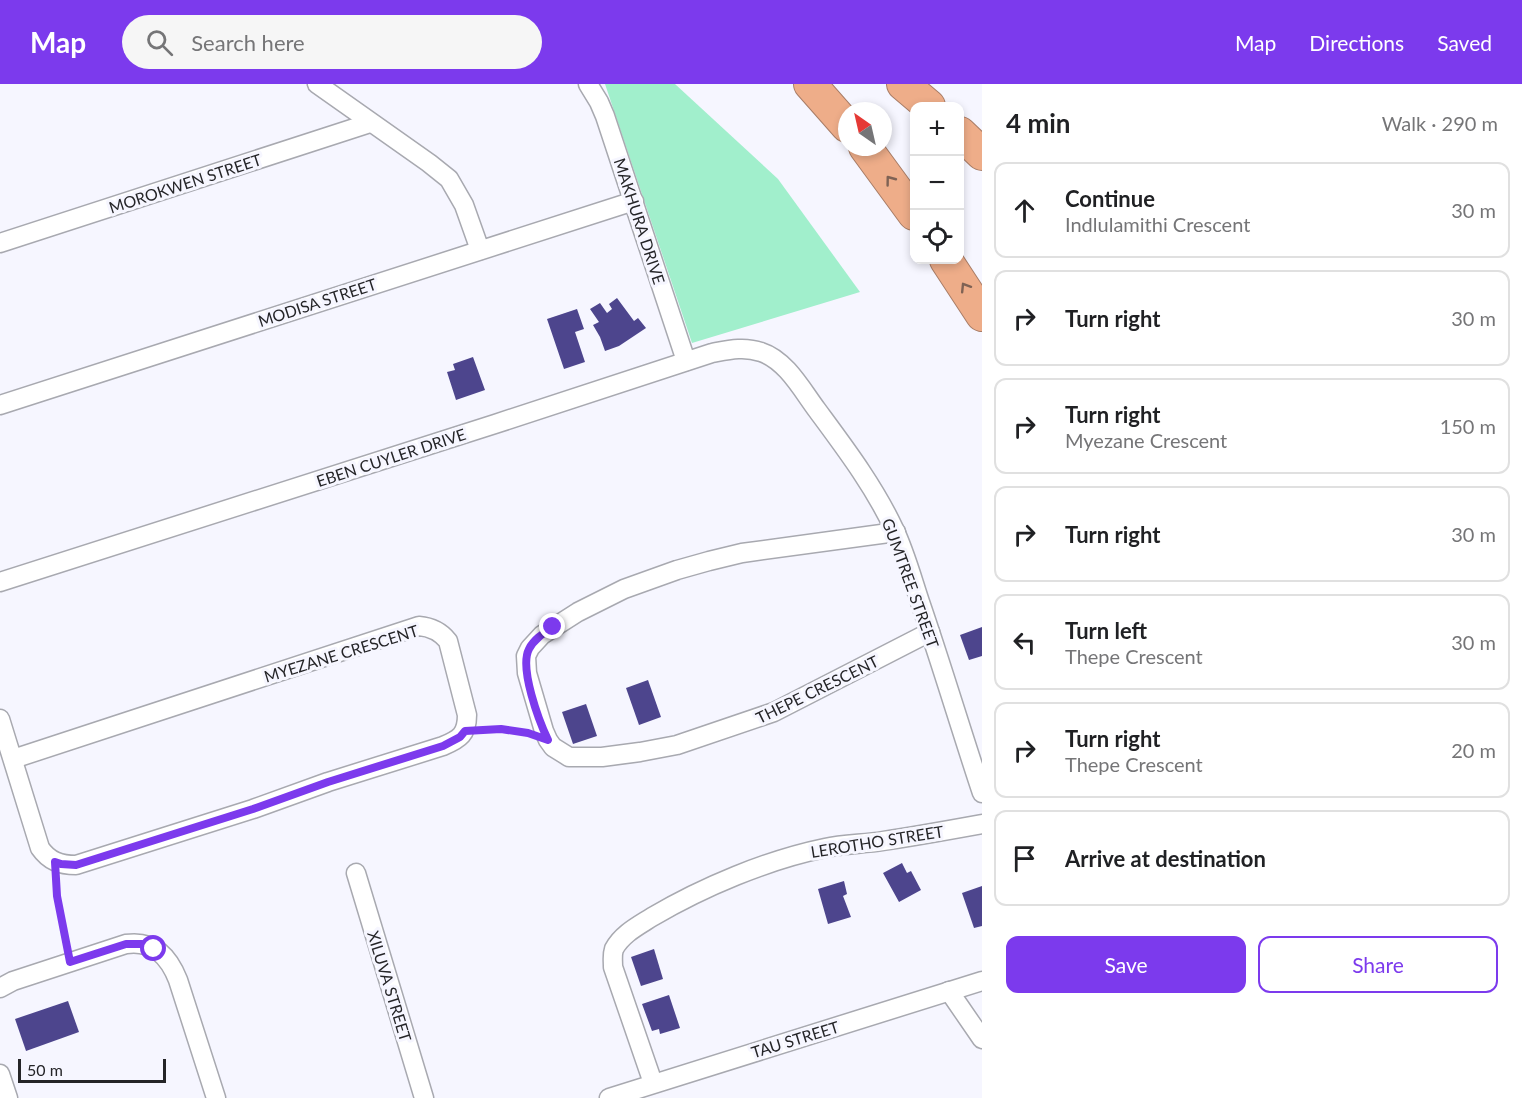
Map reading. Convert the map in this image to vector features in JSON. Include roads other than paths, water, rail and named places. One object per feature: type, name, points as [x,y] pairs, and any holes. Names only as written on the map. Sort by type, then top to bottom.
[{"type":"highway","points":[[810,84],[838,116]]},
{"type":"highway","points":[[903,84],[924,102]]},
{"type":"highway","points":[[964,137],[982,154]]},
{"type":"highway","points":[[872,156],[912,210]]},
{"type":"highway","points":[[949,264],[982,315]]},
{"type":"street","points":[[316,84],[449,179],[464,206],[480,250]]},
{"type":"street","name":"MAKHURA DRIVE","points":[[588,84],[605,116],[686,361]]},
{"type":"street","name":"MOROKWEN STREET","points":[[0,243],[370,123]]},
{"type":"street","name":"MODISA STREET","points":[[0,405],[634,201]]},
{"type":"street","name":"EBEN CUYLER DRIVE","points":[[0,582],[712,353],[736,348],[749,349],[761,352],[780,363]]},
{"type":"street","name":"GUMTREE STREET","points":[[780,363],[853,460],[896,532],[982,794]]},
{"type":"street","name":"THEPE CRESCENT","points":[[896,532],[742,553],[668,573],[624,589],[553,627],[535,640],[526,656],[525,665],[530,688],[548,740],[561,753],[578,758],[640,752],[677,745],[774,712],[930,632]]},
{"type":"street","name":"MYEZANE CRESCENT","points":[[419,626],[433,628],[448,641],[465,707],[467,724],[460,737],[443,746],[76,865],[55,862],[44,853],[38,843],[13,759],[419,626]]},
{"type":"street","points":[[0,719],[13,759]]},
{"type":"street","name":"LEROTHO STREET","points":[[653,1083],[612,957],[614,950],[626,935],[667,908],[710,887],[801,854],[826,848],[882,842],[982,824]]},
{"type":"street","name":"XILUVA STREET","points":[[356,873],[424,1098]]},
{"type":"street","points":[[0,988],[13,981],[126,944],[135,943],[148,946],[161,953],[172,966],[216,1098]]},
{"type":"street","name":"TAU STREET","points":[[609,1098],[982,981]]},
{"type":"street","points":[[949,991],[982,1039]]},
{"type":"street","points":[[0,1074],[8,1098]]}]
